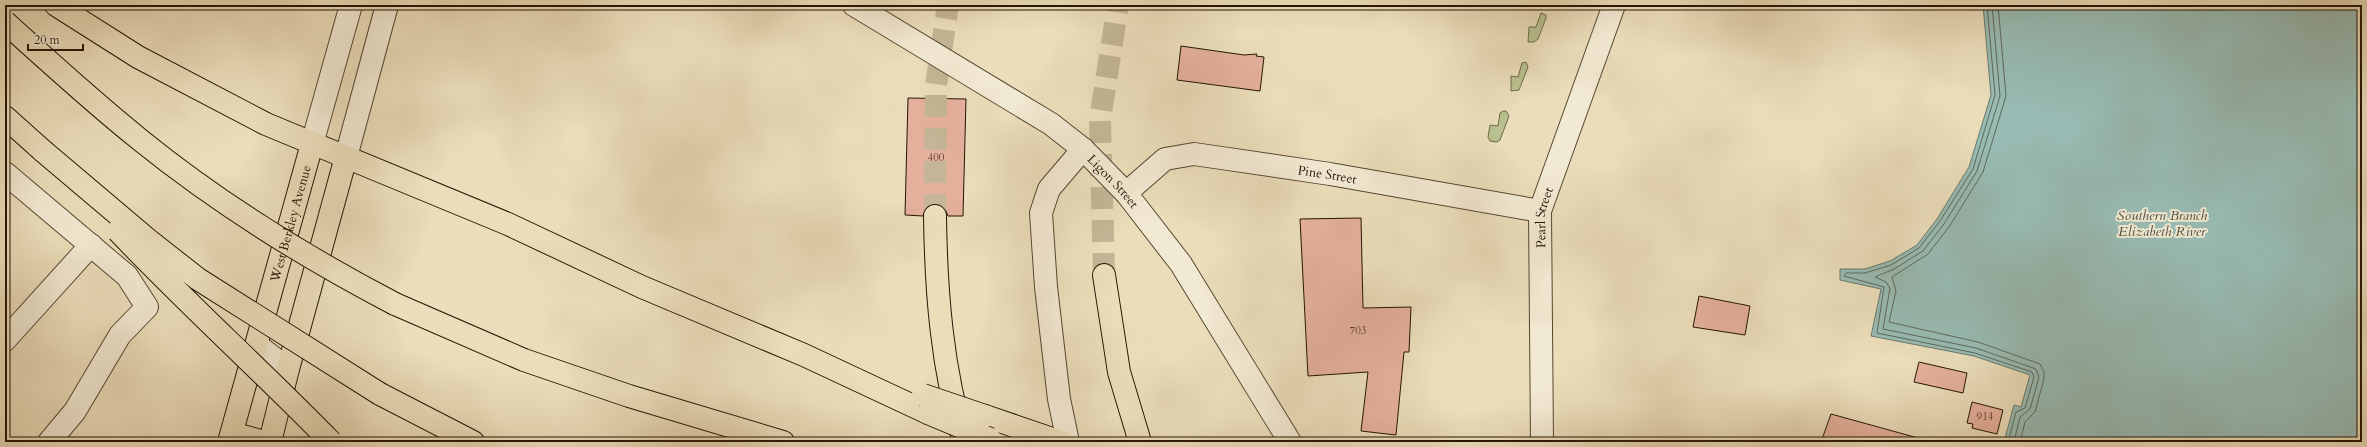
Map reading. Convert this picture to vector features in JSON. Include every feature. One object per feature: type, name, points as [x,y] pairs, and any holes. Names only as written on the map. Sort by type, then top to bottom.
[{"type":"main road","points":[[56,5],[98,33],[218,101],[312,144],[508,224],[642,287],[925,404],[994,440]]},
{"type":"main road","points":[[5,22],[75,86],[140,140],[197,183],[279,238],[396,304],[444,327],[524,360],[636,398],[783,442]]},
{"type":"main road","points":[[5,117],[147,239],[198,279],[380,394],[473,442]]},
{"type":"main road","name":"West Berkley Avenue","points":[[230,438],[312,144]]},
{"type":"main road","points":[[43,151],[156,271],[274,384],[331,442]]},
{"type":"main road","points":[[270,442],[288,369],[346,157]]},
{"type":"main road","points":[[934,216],[938,309],[952,393],[964,442]]},
{"type":"main road","points":[[1104,275],[1119,372],[1140,442]]},
{"type":"main road","points":[[925,404],[985,416],[1059,440]]},
{"type":"main road","points":[[230,438],[264,442]]},
{"type":"street","name":"West Berkley Avenue","points":[[312,144],[351,5]]},
{"type":"street","points":[[346,157],[387,5]]},
{"type":"street","name":"Ligon Street","points":[[854,5],[1051,124],[1083,149],[1126,193],[1180,264],[1290,442]]},
{"type":"street","name":"Pearl Street","points":[[1542,442],[1540,211],[1614,5]]},
{"type":"street","points":[[1059,440],[1059,399],[1046,287],[1041,213],[1049,189],[1083,149]]},
{"type":"street","name":"Pine Street","points":[[1126,193],[1166,159],[1194,154],[1330,174],[1540,211]]},
{"type":"street","points":[[5,173],[127,276],[147,306],[120,335],[75,410],[49,442]]},
{"type":"street","points":[[5,340],[91,245]]},
{"type":"street","points":[[257,345],[288,369]]},
{"type":"green space","points":[[1541,13],[1546,15],[1546,18],[1538,39],[1534,42],[1528,42],[1529,27],[1536,27]]},
{"type":"green space","points":[[1526,62],[1528,67],[1519,90],[1511,91],[1511,76],[1518,77],[1522,63]]},
{"type":"green space","points":[[1506,111],[1509,116],[1500,140],[1497,142],[1490,141],[1488,137],[1490,125],[1498,126],[1500,113]]},
{"type":"water","name":"Southern Branch Elizabeth River","points":[[1983,5],[2362,5],[2362,442],[2004,442],[2014,405],[2021,407],[2030,375],[1974,356],[1871,336],[1881,289],[1840,280],[1840,269],[1865,269],[1890,261],[1917,245],[1937,219],[1969,167],[1991,95]]},
{"type":"building","points":[[1181,46],[1244,55],[1257,54],[1256,56],[1264,57],[1260,91],[1177,80]]},
{"type":"building","points":[[908,98],[966,99],[963,216],[948,216],[945,209],[935,204],[928,206],[923,216],[905,215]]},
{"type":"building","points":[[1361,218],[1363,308],[1411,307],[1409,352],[1404,352],[1396,435],[1361,431],[1368,372],[1308,376],[1300,219]]},
{"type":"building","points":[[1699,296],[1750,306],[1745,335],[1693,327]]},
{"type":"building","points":[[1919,362],[1967,373],[1963,393],[1914,382]]},
{"type":"building","points":[[1972,402],[2003,410],[1997,434],[1972,428],[1973,424],[1967,423]]},
{"type":"building","points":[[1831,414],[1918,438],[1917,442],[1821,442]]},
{"type":"tunnel","points":[[935,216],[936,85],[948,5]]},
{"type":"tunnel","points":[[1104,275],[1100,119],[1118,5]]}]
